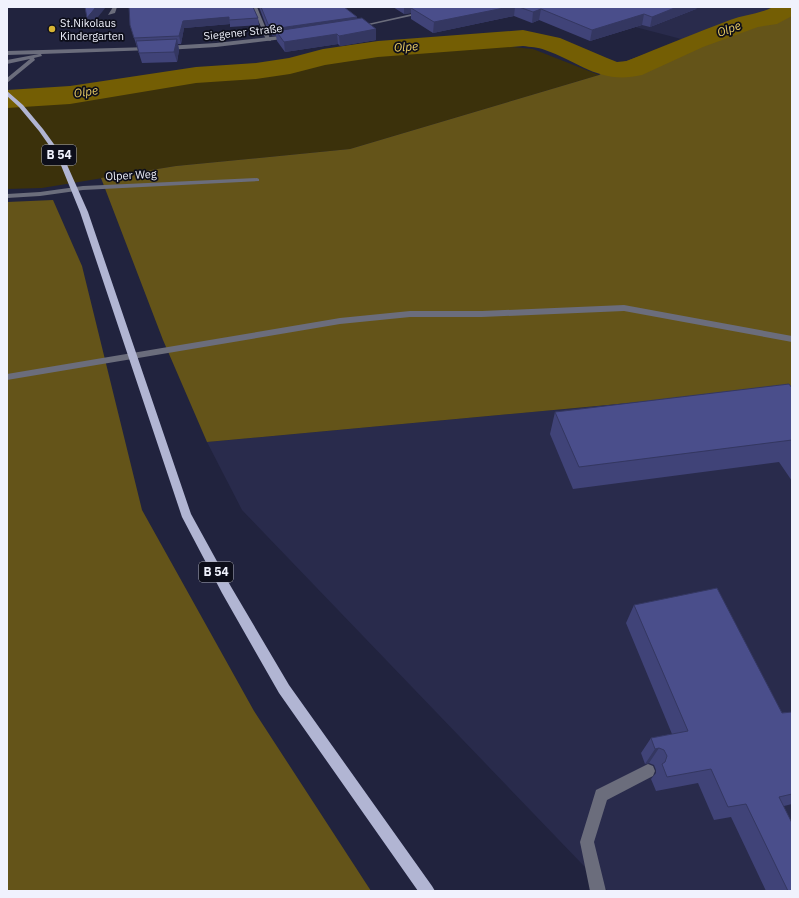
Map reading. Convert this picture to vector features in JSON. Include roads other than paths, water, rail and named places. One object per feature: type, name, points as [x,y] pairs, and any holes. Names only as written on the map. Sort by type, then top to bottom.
[{"type":"main road","name":"B 54","points":[[7,93],[21,106],[42,130],[61,158],[84,212],[186,514],[226,589],[284,689],[427,891]]},
{"type":"street","points":[[110,14],[113,12],[115,7]]},
{"type":"street","points":[[255,7],[269,40]]},
{"type":"street","points":[[349,29],[450,7]]},
{"type":"street","name":"Siegener Straße","points":[[162,48],[269,40],[297,36]]},
{"type":"street","points":[[7,53],[154,48]]},
{"type":"street","points":[[7,62],[60,51]]},
{"type":"street","points":[[7,80],[23,66],[43,55]]},
{"type":"street","name":"Olper Weg","points":[[7,196],[40,194],[84,188],[258,180]]},
{"type":"street","points":[[7,377],[340,321],[410,314],[482,314],[624,308],[792,340]]},
{"type":"street","points":[[598,891],[587,842],[601,795],[648,771]]},
{"type":"waterway","name":"Olpe","points":[[7,99],[70,95],[196,75],[256,71],[290,66],[323,57],[378,49],[523,38],[551,43],[597,64],[615,70],[632,69],[694,42],[754,20],[768,19],[792,7]]},
{"type":"place","name":"St.Nikolaus Kindergarten","points":[[52,29]]}]
